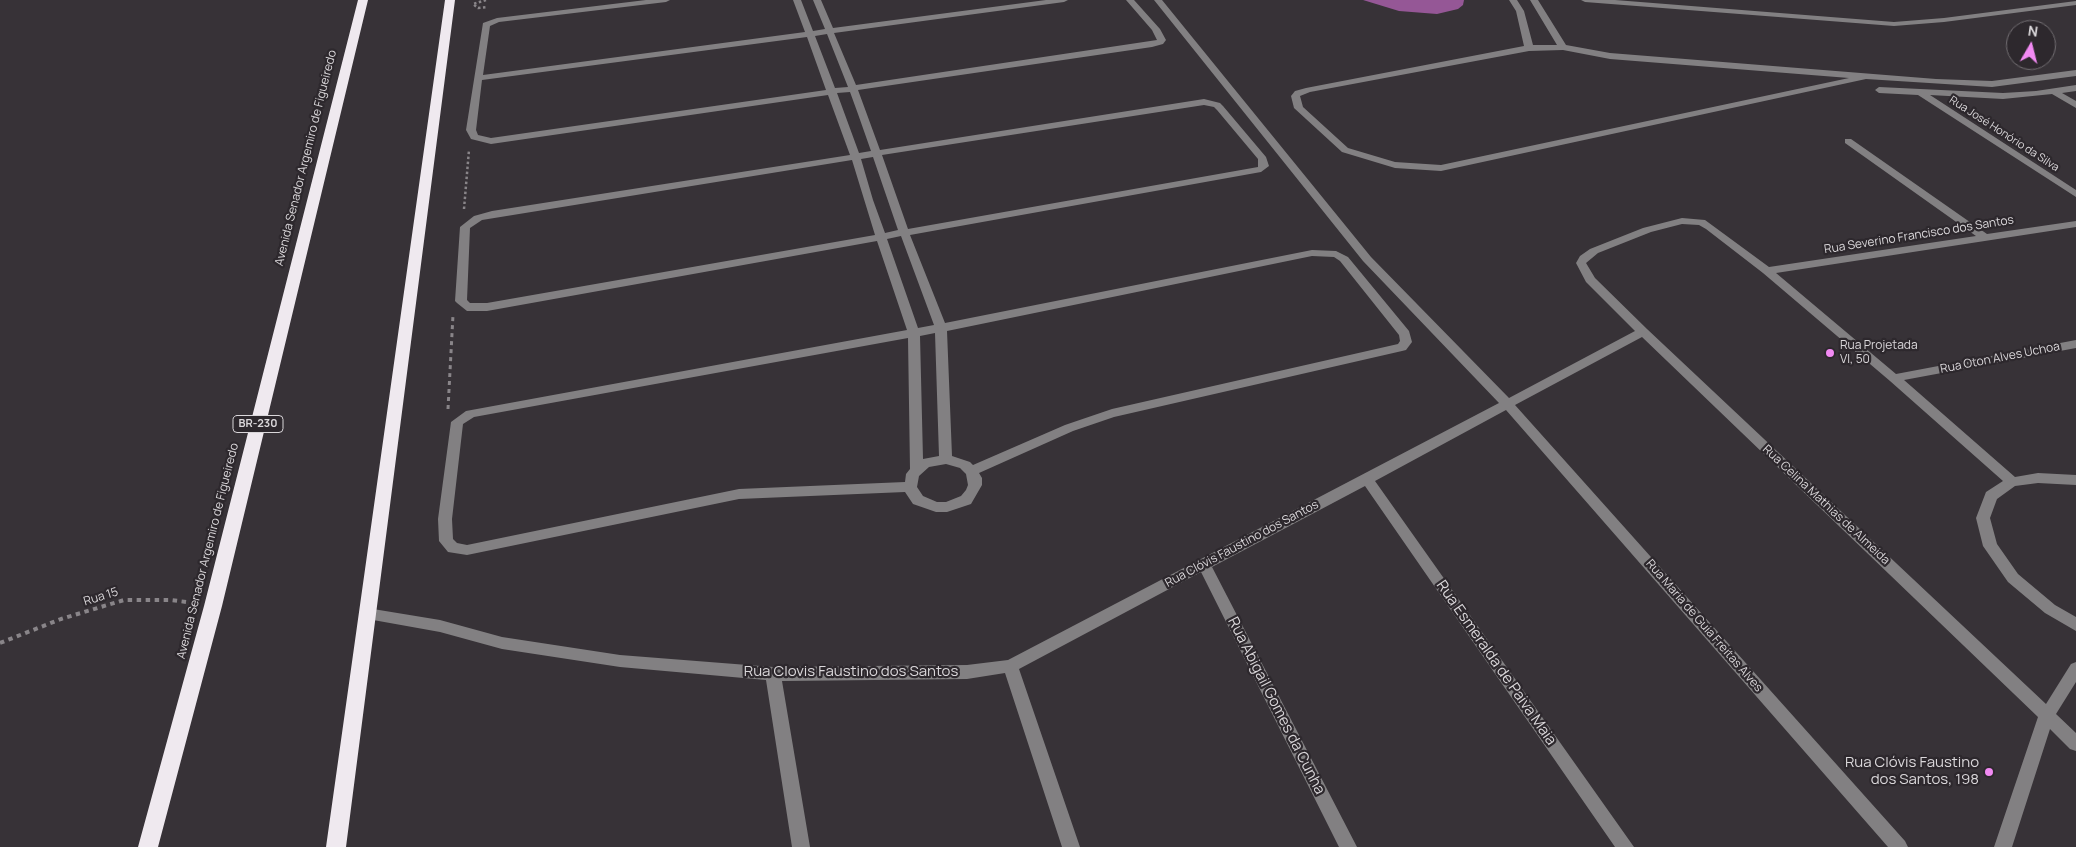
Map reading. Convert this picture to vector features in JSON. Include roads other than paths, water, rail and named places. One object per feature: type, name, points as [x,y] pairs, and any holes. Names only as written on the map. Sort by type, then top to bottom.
[{"type":"highway","name":"Avenida Senador Argemiro de Figueiredo","points":[[148,847],[213,606],[363,0]]},
{"type":"highway","points":[[336,847],[450,0]]},
{"type":"street","points":[[666,0],[490,22],[484,28],[471,130],[474,137],[491,140],[505,139],[1160,42],[1162,40],[1156,28],[1130,0]]},
{"type":"street","points":[[797,0],[808,34],[856,157],[880,237],[914,332],[917,468],[910,480],[912,494],[926,505],[941,507],[966,500],[975,485],[975,478],[965,465],[946,459],[935,460],[917,468]]},
{"type":"street","points":[[817,0],[942,328],[946,459]]},
{"type":"street","points":[[479,78],[830,32],[967,9],[1064,0]]},
{"type":"street","name":"Rua Maria de Guia Freitas Alves","points":[[1158,0],[1367,259],[1508,405],[1899,847]]},
{"type":"street","points":[[1513,0],[1520,11],[1529,48]]},
{"type":"street","points":[[1534,0],[1564,47]]},
{"type":"street","points":[[1584,0],[1894,24],[1937,21],[2076,3]]},
{"type":"street","points":[[1864,77],[1441,168],[1395,165],[1365,158],[1345,150],[1299,108],[1296,101],[1298,93],[1309,90],[1529,48],[1564,47],[1610,56],[1936,82],[1992,84],[2076,73]]},
{"type":"street","points":[[1879,90],[2003,96],[2076,88]]},
{"type":"street","points":[[2052,91],[2076,105]]},
{"type":"street","name":"Rua José Honório da Silva","points":[[1920,93],[2076,194]]},
{"type":"street","points":[[1204,102],[1217,105],[1263,159],[1264,163],[1261,169],[1254,171],[487,307],[475,308],[463,305],[460,301],[465,227],[470,222],[492,214],[877,154],[1204,102]]},
{"type":"street","points":[[1848,141],[1985,238]]},
{"type":"street","name":"Rua Celina Mathias de Almeida","points":[[1767,271],[1710,227],[1692,221],[1671,223],[1647,230],[1594,251],[1584,258],[1581,263],[1590,280],[1643,332],[2076,744]]},
{"type":"street","name":"Rua Severino Francisco dos Santos","points":[[1767,271],[2076,224]]},
{"type":"street","points":[[910,487],[738,494],[467,550],[453,548],[446,542],[445,518],[457,422],[470,414],[487,410],[942,328],[1288,257],[1325,253],[1336,254],[1344,259],[1399,326],[1406,342],[1402,347],[1112,413],[1069,428],[971,471]]},
{"type":"street","points":[[1767,271],[1894,378],[2012,482]]},
{"type":"street","name":"Rua Clóvis Faustino dos Santos","points":[[1010,666],[1508,405],[1643,332]]},
{"type":"street","name":"Rua Oton Alves Uchoa","points":[[1894,378],[2076,344]]},
{"type":"street","points":[[2076,480],[2038,478],[2012,482],[1991,496],[1983,518],[1990,546],[2013,578],[2050,609],[2076,625]]},
{"type":"street","name":"Rua Esmeralda de Paiva Maia","points":[[1367,479],[1625,847]]},
{"type":"street","name":"Rua Abigail Gomes da Cunha","points":[[1204,564],[1348,847]]},
{"type":"street","name":"Rua Clovis Faustino dos Santos","points":[[367,614],[440,626],[502,643],[620,661],[773,674],[967,672],[1010,666]]},
{"type":"street","points":[[1010,666],[1071,847]]},
{"type":"street","points":[[2003,847],[2047,715],[2076,669]]},
{"type":"street","points":[[773,674],[801,847]]},
{"type":"place","name":"Rua Projetada VI, 50","points":[[1830,353]]},
{"type":"place","name":"Rua Clóvis Faustino dos Santos, 198","points":[[1989,772]]}]
